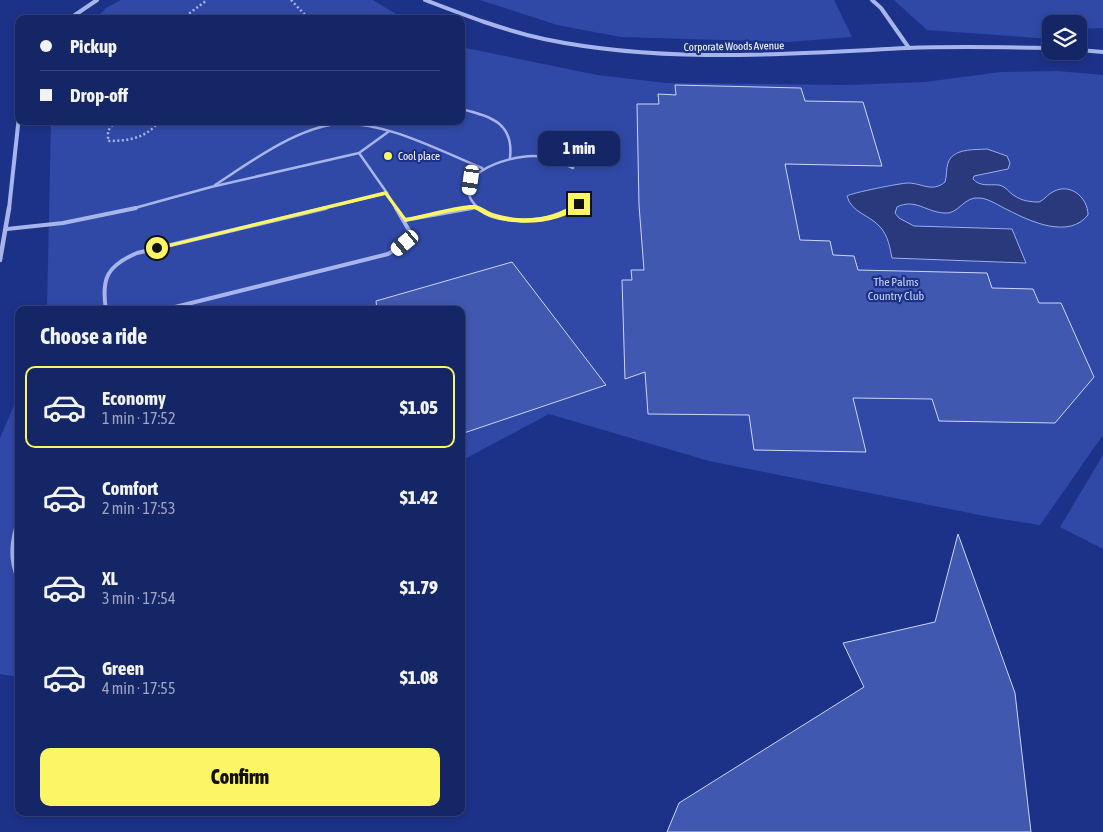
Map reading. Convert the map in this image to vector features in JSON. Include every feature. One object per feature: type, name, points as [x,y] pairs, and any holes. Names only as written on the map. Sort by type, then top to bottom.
[{"type":"street","points":[[75,15],[97,0]]},
{"type":"street","name":"Corporate Woods Avenue","points":[[425,0],[463,15]]},
{"type":"street","points":[[872,0],[880,8],[908,48]]},
{"type":"street","name":"Corporate Woods Avenue","points":[[465,16],[484,23],[535,36],[591,47],[649,55],[747,56],[908,48],[1042,48]]},
{"type":"street","points":[[1087,51],[1103,52]]},
{"type":"street","points":[[0,260],[7,229],[18,125]]},
{"type":"lane","points":[[465,110],[496,122],[507,131],[511,141],[510,158]]},
{"type":"lane","points":[[211,187],[286,143],[333,125]]},
{"type":"lane","points":[[357,125],[388,132],[482,168]]},
{"type":"lane","points":[[7,229],[63,223],[128,210],[211,187],[359,153],[370,147],[388,132]]},
{"type":"lane","points":[[179,306],[377,258],[396,250],[405,243],[410,232],[405,220],[359,153]]},
{"type":"lane","points":[[573,168],[556,160],[510,158],[482,168],[471,180],[469,194],[475,207],[492,216],[518,220],[542,220],[564,214],[579,204]]},
{"type":"lane","points":[[106,306],[103,281],[108,270],[120,260],[137,253],[386,193]]},
{"type":"lane","points":[[405,220],[475,207]]},
{"type":"lane","points":[[15,533],[10,551],[15,573]]},
{"type":"path","points":[[187,15],[207,0]]},
{"type":"path","points":[[292,0],[305,15]]},
{"type":"path","points":[[112,125],[108,131],[108,142],[127,142],[156,125]]},
{"type":"green space","points":[[121,0],[373,0],[397,15],[99,15],[106,8]]},
{"type":"green space","points":[[480,0],[834,0],[852,37],[788,42],[621,37],[557,25]]},
{"type":"green space","points":[[894,0],[1103,0],[1103,28],[1087,29],[1087,15],[1042,15],[1042,38],[927,30]]},
{"type":"green space","name":"The Palms Country Club","points":[[465,48],[597,75],[666,83],[847,85],[925,82],[1001,72],[1057,71],[1103,75],[1103,435],[1040,525],[995,518],[709,461],[549,414],[465,459],[465,306],[47,306],[51,125],[465,125]]},
{"type":"green space","points":[[15,403],[15,676],[0,674],[0,438]]},
{"type":"green space","points":[[1103,455],[1103,549],[1060,527]]},
{"type":"shaded area","points":[[987,149],[1007,156],[1010,163],[1008,169],[974,176],[973,179],[976,182],[1002,186],[1018,198],[1033,202],[1039,202],[1058,190],[1071,190],[1085,202],[1088,215],[1080,222],[1071,226],[1060,227],[1038,223],[1017,215],[991,201],[980,198],[969,200],[949,213],[938,212],[915,205],[903,205],[897,207],[895,213],[899,218],[914,226],[1012,229],[1026,263],[892,258],[883,231],[849,202],[847,196],[904,183],[936,187],[945,182],[948,163],[954,155],[970,150]]},
{"type":"building","points":[[675,85],[801,88],[805,101],[863,102],[882,166],[785,164],[800,240],[830,241],[833,255],[854,256],[858,270],[987,273],[992,288],[1033,289],[1039,303],[1061,303],[1094,377],[1055,423],[939,421],[932,399],[853,398],[866,452],[754,450],[749,415],[648,414],[645,372],[625,379],[622,280],[632,280],[631,270],[644,270],[639,205],[637,104],[659,104],[658,94],[676,95]]},
{"type":"building","points":[[512,262],[606,385],[465,433],[465,306],[377,306],[376,301]]},
{"type":"building","points":[[958,534],[1015,693],[1031,832],[667,832],[679,803],[864,687],[843,643],[935,622]]},
{"type":"place","name":"Cool place","points":[[388,156]]},
{"type":"route","points":[[157,248],[386,193],[405,220],[475,207],[492,216],[518,220],[542,220],[564,214],[579,204]]}]
